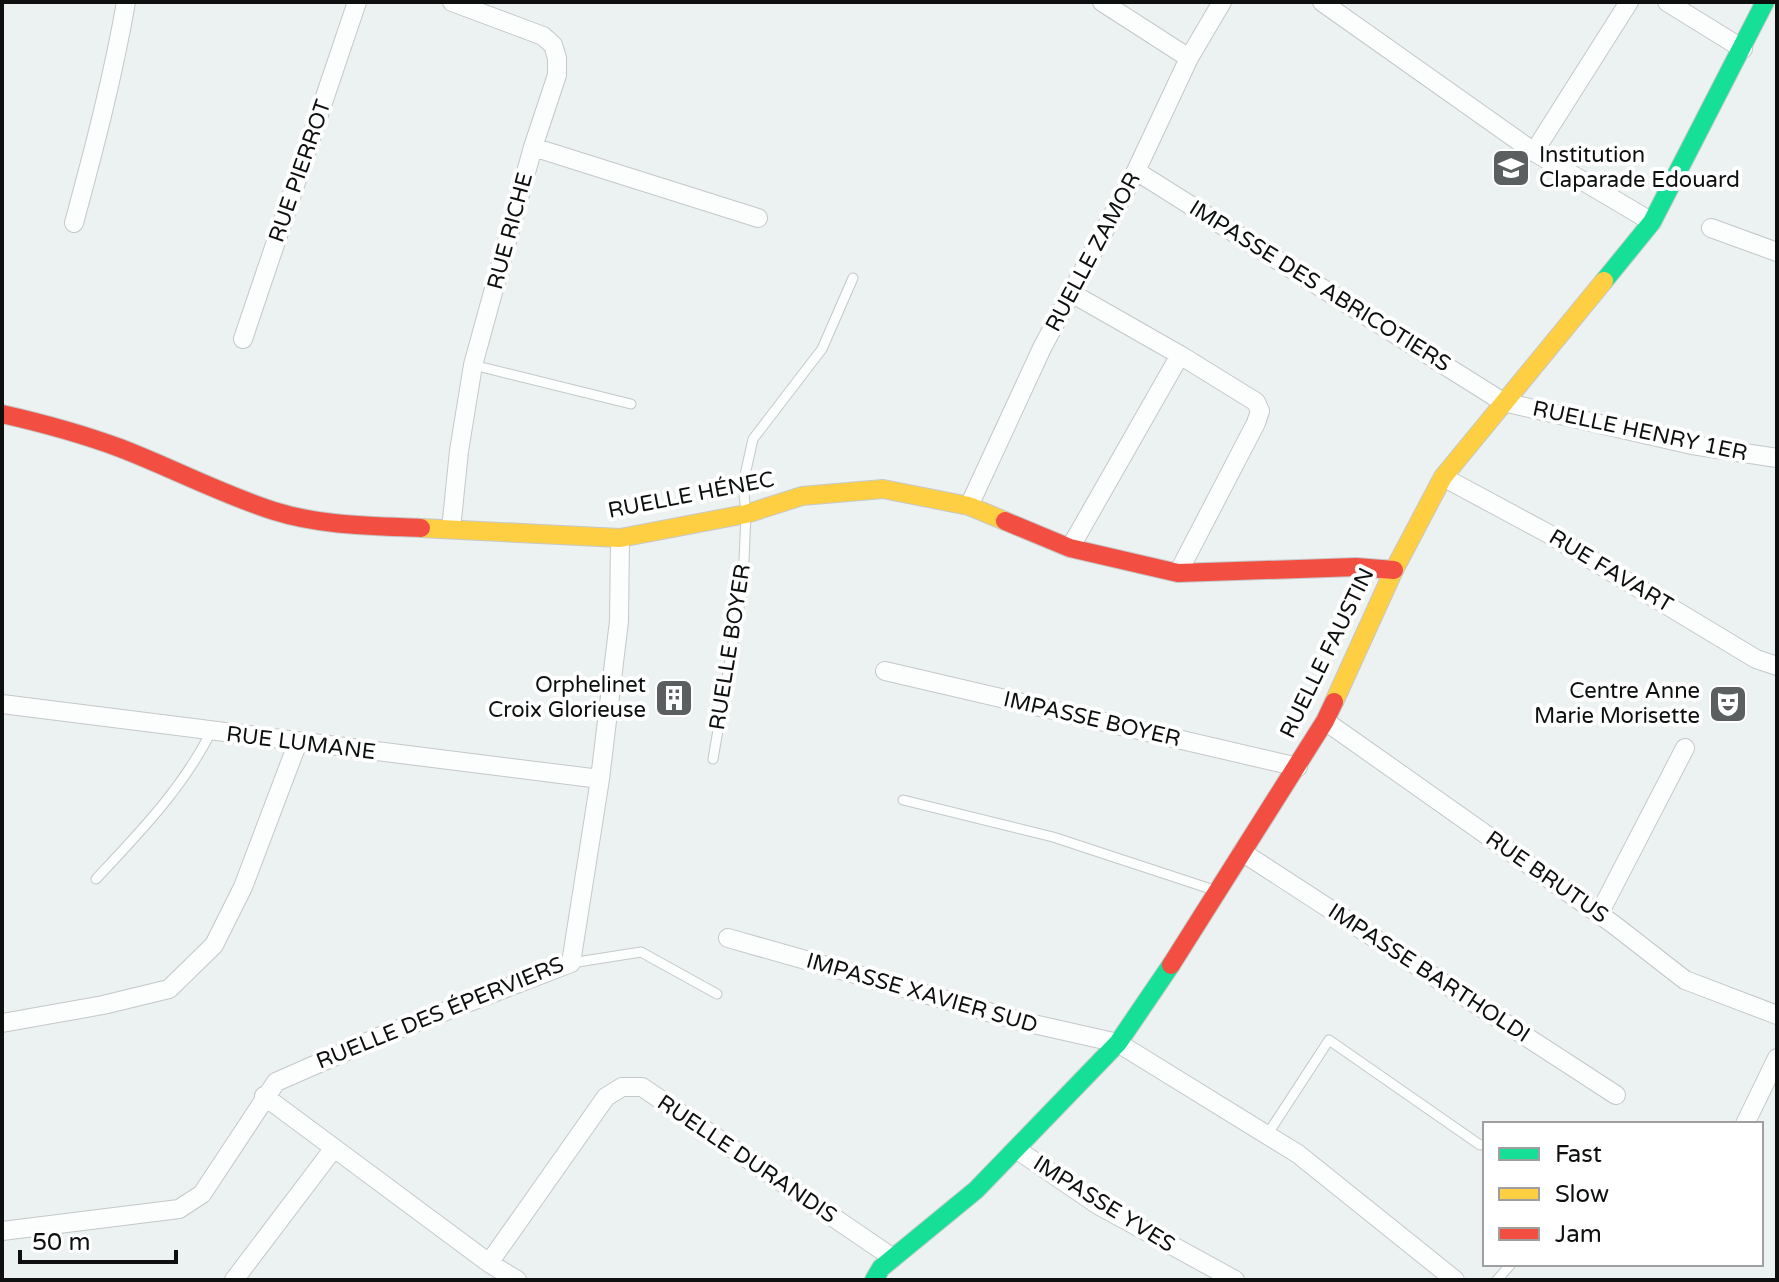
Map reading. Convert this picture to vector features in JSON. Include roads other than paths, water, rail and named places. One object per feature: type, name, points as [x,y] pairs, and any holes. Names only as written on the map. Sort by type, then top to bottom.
[{"type":"street","points":[[74,223],[103,117],[126,2]]},
{"type":"street","name":"RUE PIERROT","points":[[243,339],[357,2]]},
{"type":"street","name":"RUE RICHE","points":[[451,529],[459,451],[473,365],[533,147],[557,75],[553,45],[543,36],[452,2]]},
{"type":"street","points":[[1102,2],[1189,58]]},
{"type":"street","name":"RUELLE ZAMOR","points":[[969,506],[1042,348],[1136,171],[1189,58],[1222,2]]},
{"type":"street","points":[[1322,2],[1534,152],[1652,222]]},
{"type":"street","points":[[1534,152],[1629,2]]},
{"type":"street","points":[[1667,2],[1743,49]]},
{"type":"street","name":"RUELLE FAUSTIN","points":[[874,1280],[881,1268],[976,1190],[1118,1043],[1187,941],[1325,721],[1394,570],[1443,477],[1652,222],[1765,2]]},
{"type":"street","points":[[533,147],[758,218]]},
{"type":"street","name":"IMPASSE DES ABRICOTIERS","points":[[1136,171],[1503,402]]},
{"type":"street","points":[[1711,228],[1777,252]]},
{"type":"street","points":[[1073,294],[1256,402],[1260,411],[1178,573]]},
{"type":"street","points":[[1070,548],[1180,355]]},
{"type":"street","name":"RUELLE HENRY 1ER","points":[[1503,402],[1692,445],[1777,458]]},
{"type":"street","name":"RUELLE HÉNEC","points":[[2,414],[120,448],[276,512],[329,524],[620,538],[746,514],[802,496],[883,489],[969,506],[1070,548],[1178,573],[1356,567],[1394,570]]},
{"type":"street","name":"RUE FAVART","points":[[1443,477],[1547,533],[1756,659],[1777,666]]},
{"type":"street","name":"RUELLE DES ÉPERVIERS","points":[[2,1231],[179,1209],[202,1194],[276,1082],[381,1036],[571,963],[600,779],[619,621],[620,538]]},
{"type":"street","name":"IMPASSE BOYER","points":[[885,671],[1298,767]]},
{"type":"street","name":"RUE LUMANE","points":[[2,704],[600,779]]},
{"type":"street","name":"RUE BRUTUS","points":[[1325,721],[1599,914],[1685,980],[1777,1015]]},
{"type":"street","points":[[2,1023],[103,1005],[169,989],[214,945],[243,887],[298,742]]},
{"type":"street","points":[[1599,914],[1685,748]]},
{"type":"street","name":"IMPASSE BARTHOLDI","points":[[1242,852],[1616,1095]]},
{"type":"street","name":"IMPASSE XAVIER SUD","points":[[728,938],[1020,1021],[1118,1043],[1298,1154],[1455,1280]]},
{"type":"street","points":[[1746,1122],[1777,1058]]},
{"type":"street","name":"RUELLE DURANDIS","points":[[489,1263],[606,1097],[622,1087],[642,1087],[893,1258]]},
{"type":"street","points":[[264,1096],[489,1263],[517,1280]]},
{"type":"street","points":[[243,1278],[334,1148]]},
{"type":"street","name":"IMPASSE YVES","points":[[1016,1149],[1098,1205],[1235,1280]]},
{"type":"lane","name":"RUELLE BOYER","points":[[713,759],[743,584],[746,514],[743,484],[753,439],[822,349],[853,278]]},
{"type":"lane","points":[[473,365],[631,404]]},
{"type":"lane","points":[[96,879],[161,810],[194,766],[211,732]]},
{"type":"lane","points":[[903,800],[1053,837],[1217,891]]},
{"type":"lane","points":[[571,963],[641,952],[717,994]]},
{"type":"lane","points":[[1267,1135],[1329,1040],[1480,1145]]},
{"type":"place","name":"Institution Claparade Edouard","points":[[1511,168]]},
{"type":"place","name":"Orphelinet Croix Glorieuse","points":[[674,698]]},
{"type":"place","name":"Centre Anne Marie Morisette","points":[[1728,704]]}]
